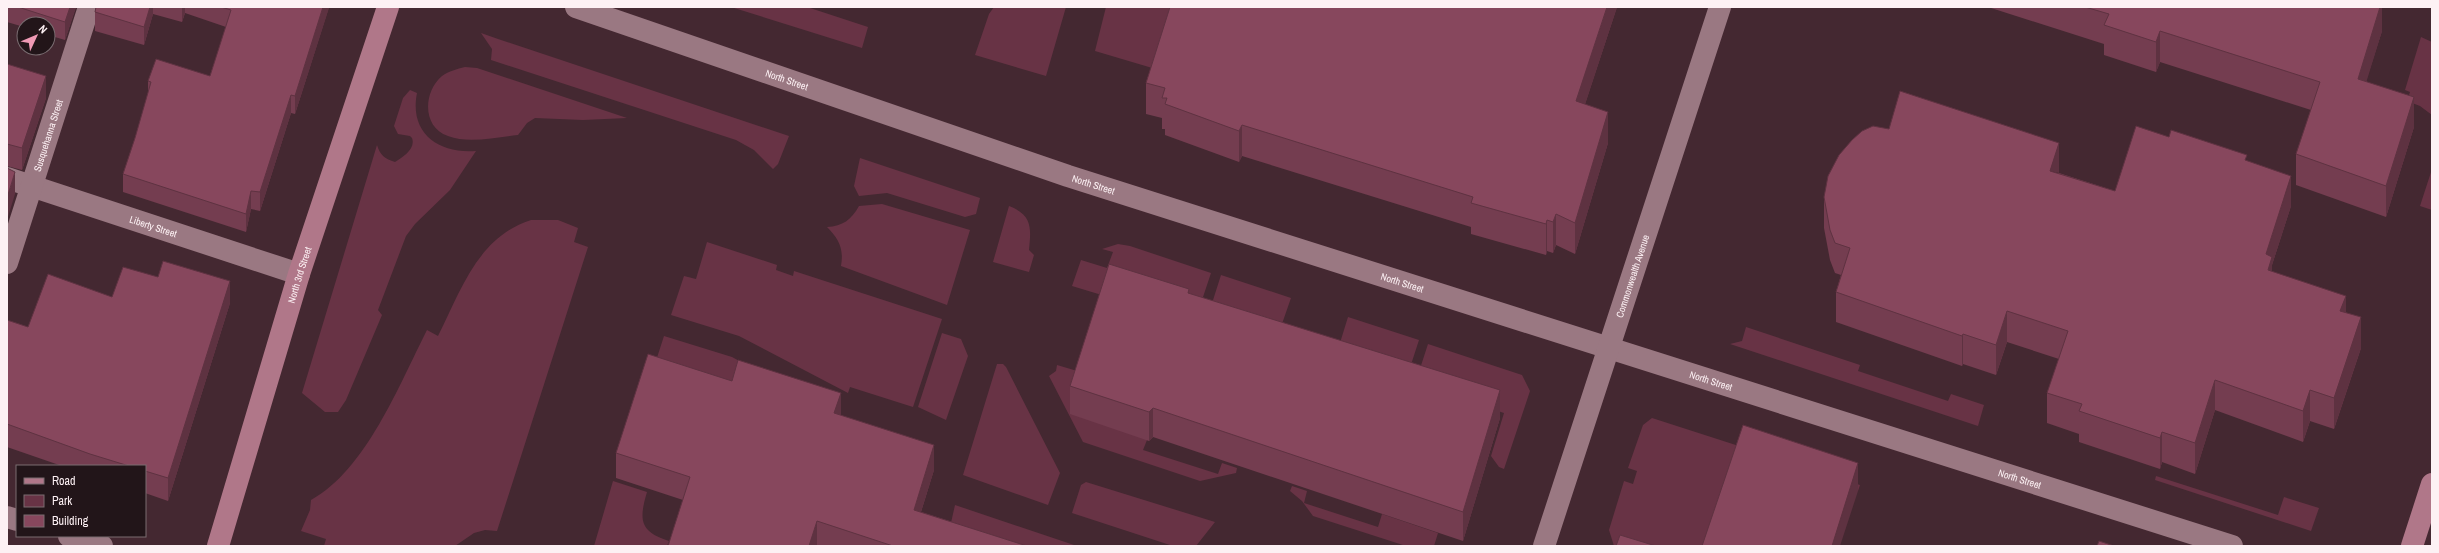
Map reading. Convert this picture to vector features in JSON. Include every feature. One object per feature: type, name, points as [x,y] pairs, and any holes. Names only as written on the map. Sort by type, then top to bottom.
[{"type":"main road","name":"North 3rd Street","points":[[218,546],[299,274],[388,7]]},
{"type":"main road","points":[[2412,546],[2432,484]]},
{"type":"street","name":"Susquehanna Street","points":[[7,263],[89,7]]},
{"type":"street","name":"North Street","points":[[576,7],[1055,172],[2232,546]]},
{"type":"street","name":"Commonwealth Avenue","points":[[1544,546],[1720,7]]},
{"type":"street","name":"Liberty Street","points":[[7,178],[299,274]]},
{"type":"street","points":[[72,537],[102,546]]},
{"type":"green space","points":[[731,7],[807,7],[868,27],[862,48]]},
{"type":"green space","points":[[994,7],[1066,7],[1046,76],[975,55],[989,14]]},
{"type":"green space","points":[[1106,7],[1179,7],[1159,70],[1095,51]]},
{"type":"green space","points":[[481,33],[789,136],[778,164],[773,169],[754,150],[736,140],[491,60],[492,49]]},
{"type":"green space","points":[[2421,37],[2432,42],[2432,115],[2420,106],[2407,101],[2410,92],[2405,90]]},
{"type":"green space","points":[[465,67],[477,68],[627,118],[583,120],[535,118],[527,123],[518,135],[474,140],[465,140],[448,136],[439,131],[433,125],[428,109],[431,91],[442,76],[450,71]]},
{"type":"green space","points":[[410,90],[417,93],[416,107],[418,119],[422,130],[429,138],[439,145],[450,149],[476,151],[450,190],[415,224],[406,236],[378,310],[382,315],[346,400],[338,412],[325,412],[302,393],[377,145],[383,156],[395,162],[402,158],[412,146],[412,138],[410,136],[398,134],[394,126],[403,98]]},
{"type":"green space","points":[[860,158],[980,198],[976,214],[965,217],[887,193],[859,196],[854,186]]},
{"type":"green space","points":[[2432,169],[2432,210],[2420,206]]},
{"type":"green space","points":[[882,204],[970,230],[947,305],[841,266],[842,254],[840,245],[835,236],[827,227],[842,224],[850,219],[859,206]]},
{"type":"green space","points":[[1009,206],[1023,214],[1029,224],[1029,250],[1034,255],[1029,272],[993,262]]},
{"type":"green space","points":[[531,220],[558,220],[578,228],[574,242],[588,247],[497,531],[485,530],[474,533],[455,546],[324,546],[326,539],[301,531],[310,510],[311,500],[331,486],[348,469],[364,448],[392,400],[427,330],[438,336],[473,267],[484,252],[497,239],[513,228]]},
{"type":"green space","points":[[707,242],[777,265],[776,270],[793,276],[794,271],[942,319],[913,407],[850,387],[848,393],[739,336],[671,315],[684,276],[696,279]]},
{"type":"green space","points":[[1118,244],[1130,246],[1211,273],[1197,315],[1105,296],[1072,286],[1081,260],[1107,268],[1113,252],[1102,249]]},
{"type":"green space","points":[[1221,275],[1291,298],[1276,341],[1207,319]]},
{"type":"green space","points":[[1348,317],[1419,340],[1405,383],[1335,359]]},
{"type":"green space","points":[[1746,327],[1860,365],[1858,371],[1948,401],[1951,394],[1984,405],[1978,426],[1730,344],[1742,341]]},
{"type":"green space","points":[[942,333],[961,339],[968,356],[946,420],[918,407]]},
{"type":"green space","points":[[664,336],[732,357],[841,417],[653,370]]},
{"type":"green space","points":[[1428,344],[1522,375],[1530,391],[1504,469],[1499,467],[1491,456],[1504,413],[1415,384]]},
{"type":"green space","points":[[997,364],[1003,364],[1006,367],[1060,473],[1048,505],[963,475]]},
{"type":"green space","points":[[1057,365],[1084,373],[1147,440],[1143,450],[1218,474],[1222,463],[1237,468],[1236,473],[1200,481],[1083,442],[1049,376],[1056,371]]},
{"type":"green space","points":[[1652,418],[1860,485],[1858,491],[1743,454],[1711,546],[1614,546],[1609,530],[1624,481],[1633,484],[1637,471],[1628,468],[1643,425]]},
{"type":"green space","points":[[2156,476],[2278,515],[2284,497],[2319,508],[2311,531],[2155,480]]},
{"type":"green space","points":[[613,481],[647,492],[643,510],[644,523],[647,529],[652,533],[669,541],[667,546],[594,546]]},
{"type":"green space","points":[[1086,482],[1215,522],[1196,546],[1173,546],[1072,513],[1081,485]]},
{"type":"green space","points":[[1292,486],[1307,491],[1304,503],[1378,527],[1382,514],[1438,533],[1434,546],[1406,546],[1313,516],[1302,501],[1290,491]]},
{"type":"green space","points":[[955,505],[1077,546],[946,545]]},
{"type":"building","points":[[18,7],[70,7],[65,22],[56,19],[56,16],[46,16]]},
{"type":"building","points":[[96,7],[150,7],[144,27],[95,12]]},
{"type":"building","points":[[221,7],[323,7],[295,96],[291,95],[260,192],[251,191],[246,214],[123,174],[151,82],[148,81],[156,59],[210,76],[231,10]]},
{"type":"building","points":[[1170,7],[1607,7],[1576,101],[1608,112],[1575,223],[1556,214],[1553,222],[1547,220],[1546,224],[1471,203],[1473,197],[1242,125],[1239,131],[1165,104],[1167,98],[1162,98],[1165,88],[1146,83]]},
{"type":"building","points":[[2085,7],[2380,7],[2358,79],[2414,97],[2386,186],[2296,154],[2320,82],[2160,31],[2156,42],[2104,25],[2109,14]]},
{"type":"building","points":[[7,64],[46,76],[22,148],[7,144]]},
{"type":"building","points":[[1900,91],[2059,143],[2050,171],[2115,191],[2136,126],[2169,137],[2171,130],[2247,155],[2245,160],[2291,176],[2266,254],[2272,257],[2268,270],[2346,296],[2340,311],[2361,317],[2334,398],[2310,390],[2303,411],[2215,380],[2195,443],[2162,432],[2160,438],[2079,411],[2082,404],[2047,393],[2068,331],[2007,311],[1996,345],[1963,334],[1962,336],[1836,292],[1850,248],[1835,243],[1830,230],[1824,197],[1828,176],[1839,155],[1862,131],[1873,126],[1889,129]]},
{"type":"building","points":[[7,168],[15,172],[7,198]]},
{"type":"building","points":[[163,261],[230,281],[168,478],[146,471],[146,465],[126,465],[90,454],[7,424],[7,320],[28,327],[48,274],[112,297],[123,267],[158,277]]},
{"type":"building","points":[[1109,264],[1189,289],[1188,293],[1500,390],[1463,512],[1153,408],[1149,412],[1070,386]]},
{"type":"building","points":[[648,354],[732,381],[738,360],[841,393],[834,413],[934,445],[914,510],[1027,546],[893,546],[817,521],[809,546],[668,546],[690,477],[616,453]]},
{"type":"building","points":[[1743,425],[1858,463],[1832,546],[1702,546]]},
{"type":"building","points":[[1620,535],[1656,546],[1616,546]]},
{"type":"building","points":[[2099,541],[2114,546],[2097,546]]}]
